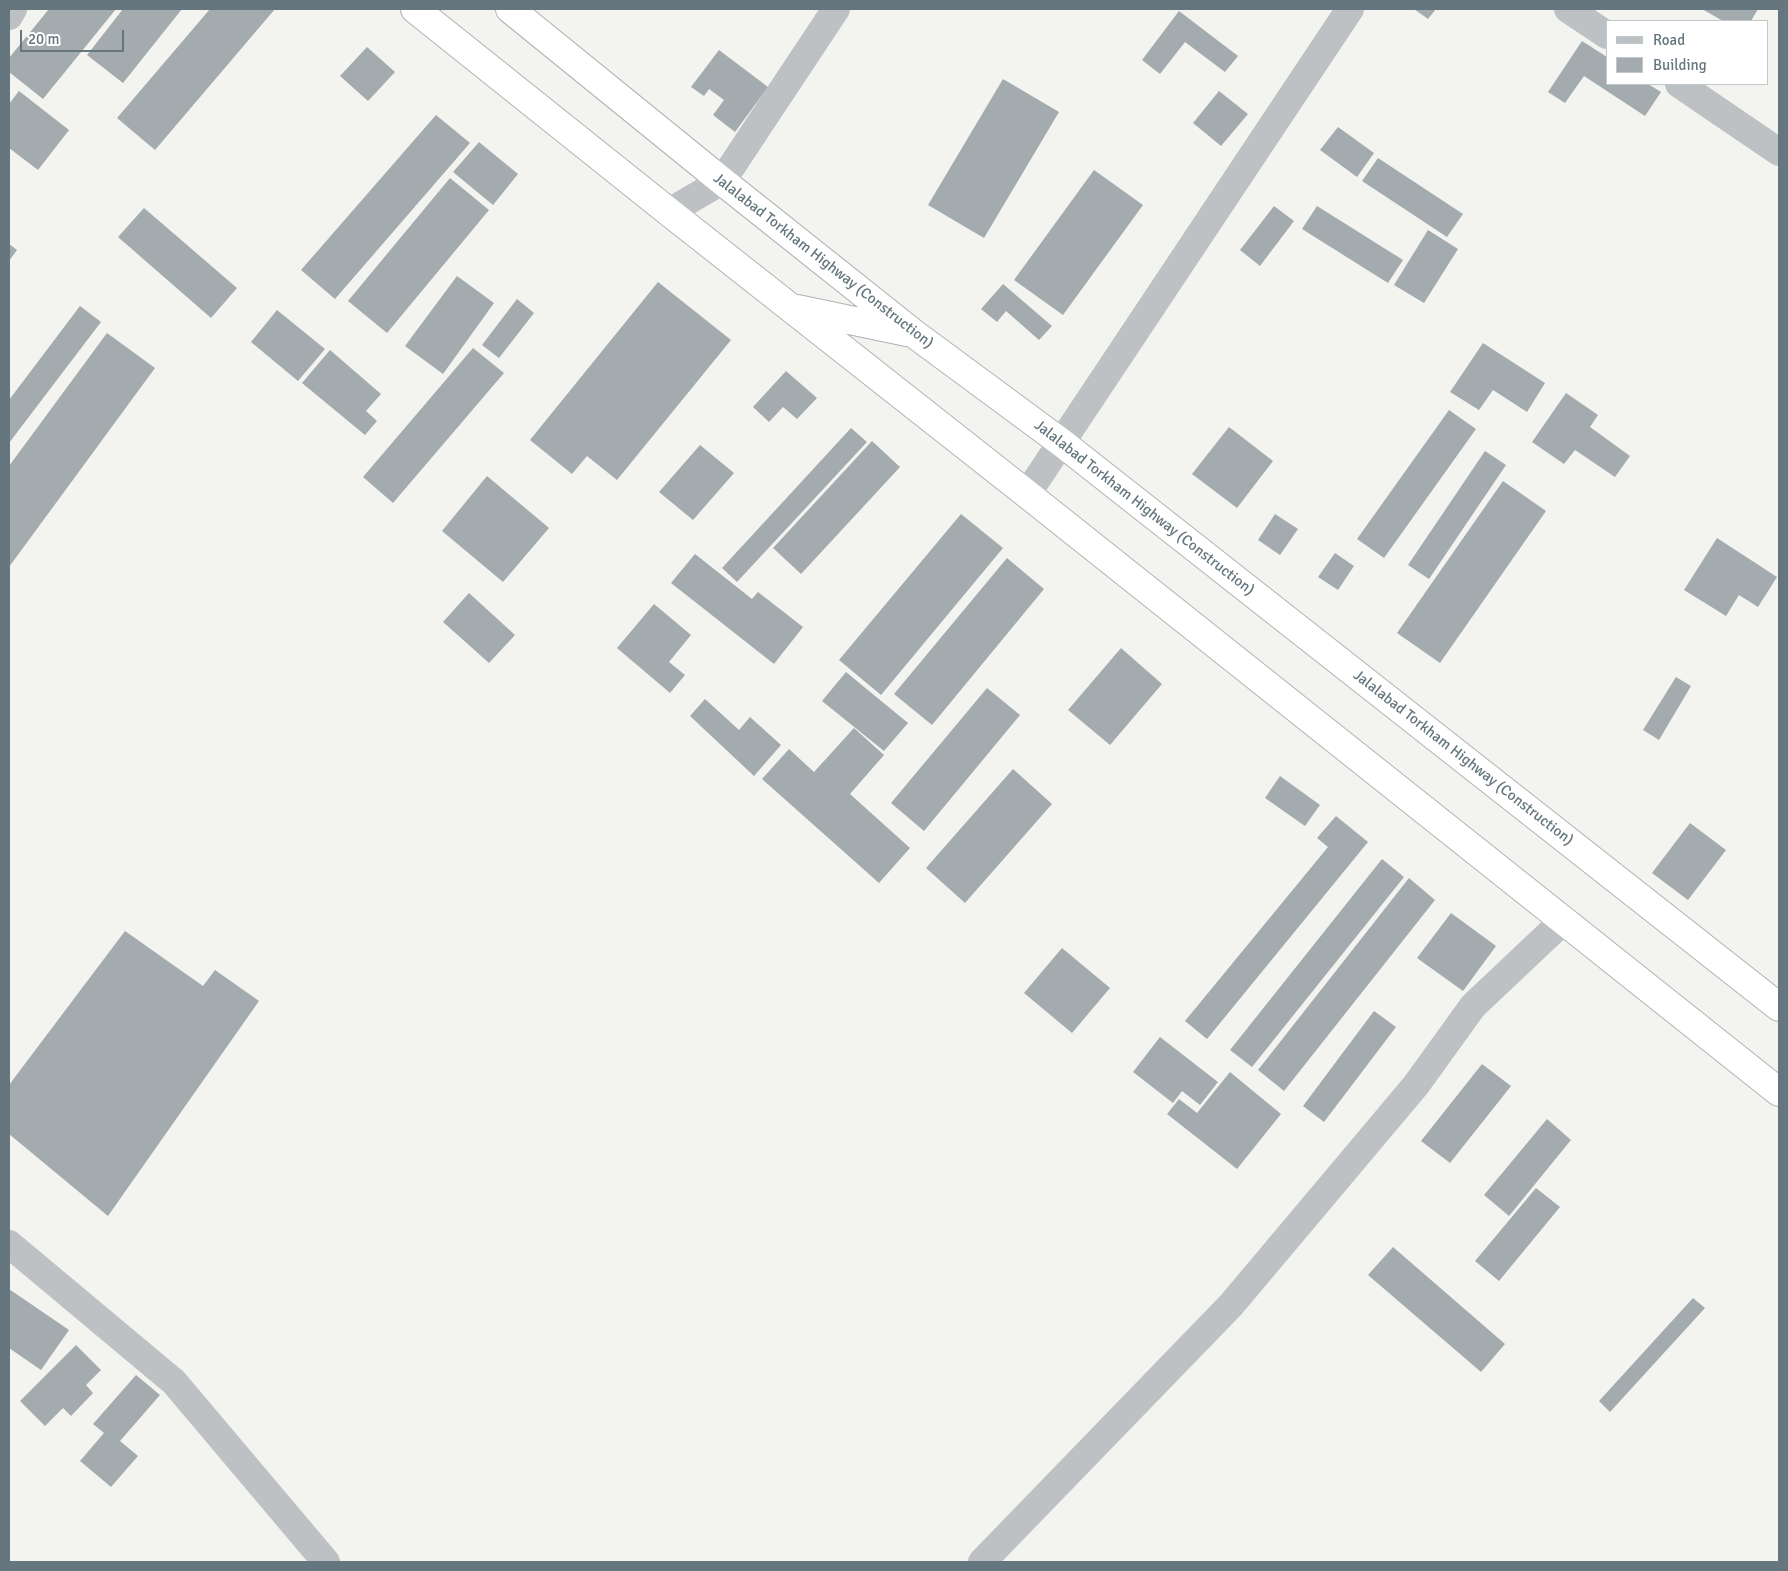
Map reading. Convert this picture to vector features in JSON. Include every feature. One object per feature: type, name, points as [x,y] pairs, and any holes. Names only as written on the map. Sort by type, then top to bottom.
[{"type":"highway","points":[[415,9],[1779,1092]]},
{"type":"highway","name":"Jalalabad Torkham Highway (Construction)","points":[[510,9],[913,333],[1062,443],[1779,1007]]},
{"type":"highway","points":[[791,308],[913,333]]},
{"type":"street","points":[[9,16],[14,9]]},
{"type":"street","points":[[669,212],[722,181],[836,9]]},
{"type":"street","points":[[1027,494],[1350,9]]},
{"type":"street","points":[[1568,9],[1606,34]]},
{"type":"street","points":[[1680,85],[1779,152]]},
{"type":"street","points":[[982,1562],[1231,1305],[1416,1085],[1473,1006],[1564,920]]},
{"type":"street","points":[[9,1244],[174,1382],[326,1562]]},
{"type":"building","points":[[49,9],[116,9],[43,99],[9,72],[9,58]]},
{"type":"building","points":[[123,9],[182,9],[123,83],[87,55]]},
{"type":"building","points":[[210,9],[275,9],[155,150],[117,118]]},
{"type":"building","points":[[1414,9],[1436,9],[1428,19]]},
{"type":"building","points":[[1702,9],[1758,9],[1752,20],[1721,20]]},
{"type":"building","points":[[1179,11],[1238,56],[1225,72],[1185,42],[1160,74],[1142,60]]},
{"type":"building","points":[[1582,41],[1606,56],[1606,85],[1650,85],[1661,92],[1645,116],[1584,76],[1565,103],[1548,92]]},
{"type":"building","points":[[367,47],[395,72],[368,101],[340,76]]},
{"type":"building","points":[[719,50],[768,87],[735,132],[713,115],[724,100],[709,89],[704,96],[691,87]]},
{"type":"building","points":[[1003,79],[1059,112],[984,238],[928,205]]},
{"type":"building","points":[[19,91],[69,130],[38,170],[9,148],[9,104]]},
{"type":"building","points":[[1219,91],[1248,114],[1221,146],[1193,123]]},
{"type":"building","points":[[436,115],[470,143],[335,299],[301,270]]},
{"type":"building","points":[[1338,127],[1374,153],[1357,177],[1320,150]]},
{"type":"building","points":[[479,142],[518,174],[493,205],[453,172]]},
{"type":"building","points":[[1378,158],[1463,214],[1447,237],[1362,181]]},
{"type":"building","points":[[1094,170],[1143,205],[1063,315],[1014,280]]},
{"type":"building","points":[[450,178],[489,210],[387,333],[348,301]]},
{"type":"building","points":[[1274,206],[1294,221],[1260,266],[1240,250]]},
{"type":"building","points":[[1317,206],[1403,260],[1388,283],[1302,229]]},
{"type":"building","points":[[144,208],[237,288],[211,318],[118,237]]},
{"type":"building","points":[[1428,230],[1458,249],[1424,303],[1394,285]]},
{"type":"building","points":[[9,244],[17,250],[9,261]]},
{"type":"building","points":[[457,276],[494,303],[443,374],[405,346]]},
{"type":"building","points":[[658,282],[731,340],[617,480],[587,456],[572,474],[530,440]]},
{"type":"building","points":[[1003,284],[1052,326],[1039,340],[1006,311],[997,322],[981,309]]},
{"type":"building","points":[[517,299],[534,313],[499,358],[482,345]]},
{"type":"building","points":[[80,306],[101,322],[9,443],[9,400]]},
{"type":"building","points":[[277,310],[325,349],[298,381],[251,342]]},
{"type":"building","points":[[107,333],[155,368],[9,567],[9,466]]},
{"type":"building","points":[[1483,343],[1545,383],[1527,412],[1493,390],[1479,410],[1450,392]]},
{"type":"building","points":[[473,348],[504,373],[393,503],[363,477]]},
{"type":"building","points":[[330,350],[381,394],[366,411],[377,421],[365,435],[302,383]]},
{"type":"building","points":[[786,371],[817,398],[797,419],[783,407],[769,422],[753,407]]},
{"type":"building","points":[[1566,393],[1598,415],[1590,427],[1630,456],[1615,477],[1575,450],[1564,464],[1532,442]]},
{"type":"building","points":[[1449,410],[1476,429],[1384,558],[1357,539]]},
{"type":"building","points":[[1229,427],[1273,461],[1237,508],[1192,474]]},
{"type":"building","points":[[851,428],[867,442],[737,582],[722,568]]},
{"type":"building","points":[[872,441],[900,467],[801,574],[773,548]]},
{"type":"building","points":[[700,445],[734,473],[693,520],[659,492]]},
{"type":"building","points":[[1485,451],[1506,465],[1429,579],[1408,565]]},
{"type":"building","points":[[487,476],[549,528],[503,582],[442,531]]},
{"type":"building","points":[[1503,481],[1546,511],[1440,663],[1397,633]]},
{"type":"building","points":[[961,514],[1003,548],[881,695],[839,660]]},
{"type":"building","points":[[1275,514],[1298,529],[1280,555],[1258,540]]},
{"type":"building","points":[[1717,538],[1777,577],[1758,607],[1739,595],[1726,616],[1684,590]]},
{"type":"building","points":[[1335,553],[1354,566],[1338,590],[1318,577]]},
{"type":"building","points":[[695,554],[752,599],[758,592],[803,627],[774,664],[671,583]]},
{"type":"building","points":[[1007,558],[1044,589],[932,725],[894,694]]},
{"type":"building","points":[[469,593],[515,635],[489,663],[443,622]]},
{"type":"building","points":[[654,604],[691,635],[669,662],[685,675],[670,693],[617,648]]},
{"type":"building","points":[[1121,648],[1162,684],[1110,745],[1068,710]]},
{"type":"building","points":[[846,672],[908,723],[884,751],[822,701]]},
{"type":"building","points":[[1676,677],[1691,686],[1659,740],[1643,730]]},
{"type":"building","points":[[987,688],[1020,715],[924,831],[891,803]]},
{"type":"building","points":[[705,699],[739,730],[750,717],[781,745],[754,776],[690,716]]},
{"type":"building","points":[[854,728],[884,755],[850,794],[910,848],[879,883],[762,779],[789,749],[814,772]]},
{"type":"building","points":[[1013,769],[1052,804],[965,903],[926,868]]},
{"type":"building","points":[[1280,776],[1320,805],[1305,826],[1265,798]]},
{"type":"building","points":[[1336,816],[1368,842],[1207,1039],[1185,1021],[1328,847],[1317,838]]},
{"type":"building","points":[[1690,823],[1726,850],[1688,900],[1652,873]]},
{"type":"building","points":[[1382,859],[1404,877],[1252,1067],[1230,1050]]},
{"type":"building","points":[[1409,878],[1435,900],[1284,1091],[1258,1070]]},
{"type":"building","points":[[1451,913],[1496,946],[1463,991],[1417,958]]},
{"type":"building","points":[[125,931],[203,986],[215,970],[259,1001],[108,1216],[9,1134],[9,1085]]},
{"type":"building","points":[[1062,948],[1110,988],[1072,1033],[1024,993]]},
{"type":"building","points":[[1374,1011],[1396,1027],[1324,1122],[1303,1106]]},
{"type":"building","points":[[1160,1037],[1218,1082],[1200,1105],[1182,1091],[1173,1103],[1133,1072]]},
{"type":"building","points":[[1482,1064],[1511,1086],[1450,1163],[1421,1141]]},
{"type":"building","points":[[1230,1072],[1281,1114],[1237,1169],[1167,1114],[1179,1099],[1197,1113]]},
{"type":"building","points":[[1547,1119],[1571,1140],[1509,1216],[1484,1195]]},
{"type":"building","points":[[1536,1188],[1560,1207],[1499,1281],[1475,1261]]},
{"type":"building","points":[[1393,1247],[1505,1344],[1481,1372],[1368,1275]]},
{"type":"building","points":[[9,1289],[69,1330],[41,1370],[9,1348]]},
{"type":"building","points":[[1693,1298],[1705,1308],[1610,1412],[1599,1401]]},
{"type":"building","points":[[76,1345],[101,1370],[86,1385],[93,1393],[71,1416],[63,1408],[45,1426],[20,1401]]},
{"type":"building","points":[[136,1375],[160,1395],[120,1441],[138,1456],[111,1487],[80,1461],[104,1433],[93,1424]]}]
